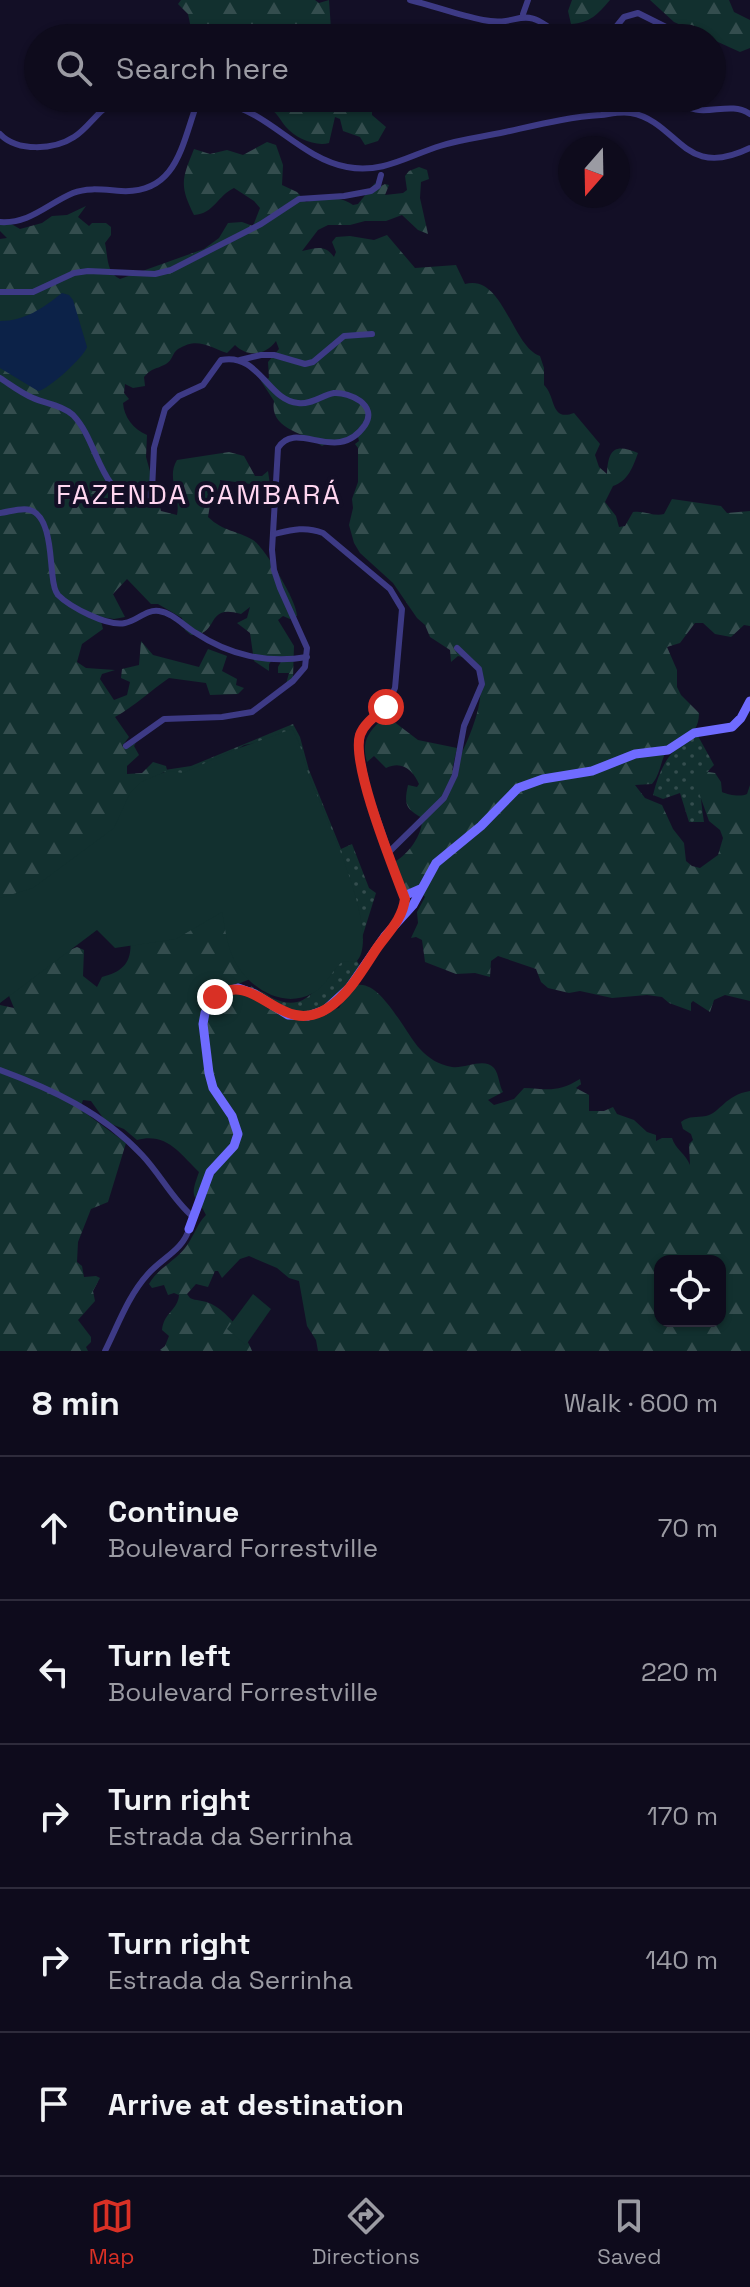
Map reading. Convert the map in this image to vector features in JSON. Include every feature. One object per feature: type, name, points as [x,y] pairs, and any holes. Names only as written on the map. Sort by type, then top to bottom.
[{"type":"street","points":[[410,0],[488,21],[506,20],[523,14],[546,24]]},
{"type":"street","points":[[444,0],[448,9]]},
{"type":"street","points":[[523,14],[528,0]]},
{"type":"street","points":[[618,24],[624,17],[638,13],[660,24]]},
{"type":"street","points":[[726,108],[750,114]]},
{"type":"street","points":[[0,134],[11,143],[24,147],[45,146],[75,136],[103,112]]},
{"type":"street","points":[[0,222],[12,223],[28,218],[75,192],[88,189],[137,192],[148,189],[163,180],[170,171],[194,112]]},
{"type":"street","points":[[248,112],[310,153],[348,168],[385,168],[418,152],[445,144],[569,117],[625,112],[644,118],[694,155],[720,156],[750,148]]},
{"type":"street","points":[[0,292],[33,292],[74,273],[88,271],[155,274],[171,270],[261,224],[299,199],[371,191],[378,186],[381,175]]},
{"type":"street","points":[[0,378],[33,398],[71,413],[88,439],[105,476],[134,502],[140,503],[150,496],[152,490],[154,448],[165,409],[179,396],[203,385],[221,360],[274,355],[305,364],[320,357],[344,336],[372,334]]},
{"type":"street","points":[[126,746],[164,719],[222,717],[252,712],[300,675],[307,657],[307,648],[274,570],[278,448],[288,437],[295,436],[321,443],[344,440],[364,426],[367,410],[353,396],[339,393],[306,403],[290,402],[252,367],[239,360]]},
{"type":"street","points":[[0,513],[27,509],[35,511],[41,518],[48,542],[54,587],[58,594],[80,610],[110,623],[121,624],[147,612],[161,611],[230,652],[274,660],[307,657]]},
{"type":"street","points":[[274,534],[300,528],[323,533],[390,589],[402,609],[395,688],[386,707],[363,729],[359,739],[363,773],[388,853],[407,900]]},
{"type":"street","points":[[388,853],[444,798],[455,775],[464,726],[482,684],[479,669],[457,648]]},
{"type":"street","points":[[105,1351],[137,1289],[149,1273],[182,1245],[210,1172],[234,1146],[238,1134],[232,1116],[213,1088],[209,1073],[203,1024],[209,1004],[222,992],[238,988],[255,994],[288,1015],[317,1014],[334,1004],[349,988],[403,915],[407,900],[423,887],[436,863],[481,826],[518,788],[543,779],[592,771],[635,754],[668,750],[694,733],[726,730],[737,724],[750,701]]},
{"type":"street","points":[[0,1070],[66,1096],[128,1141],[152,1166],[181,1207],[193,1217]]},
{"type":"green space","points":[[181,0],[315,0],[319,3],[329,0],[331,24],[190,24],[188,14],[178,4]]},
{"type":"green space","points":[[572,0],[610,0],[593,17],[571,24],[568,11]]},
{"type":"green space","points":[[650,0],[729,0],[734,12],[750,20],[750,48],[740,52],[726,46],[726,24],[674,22]]},
{"type":"green space","points":[[274,112],[372,112],[386,127],[378,141],[365,145],[360,137],[343,131],[340,119],[335,117],[329,143],[312,143],[290,131]]},
{"type":"green space","points":[[267,142],[276,145],[283,165],[282,185],[297,192],[306,202],[330,198],[358,204],[375,183],[379,187],[389,185],[385,195],[403,193],[407,190],[405,176],[409,171],[419,167],[427,170],[429,179],[421,182],[420,198],[428,234],[418,230],[402,215],[386,221],[328,225],[318,230],[302,251],[324,249],[334,257],[336,252],[332,242],[336,237],[374,240],[387,235],[415,268],[456,265],[465,284],[478,284],[489,289],[530,350],[540,356],[544,385],[557,411],[566,415],[574,413],[600,444],[595,455],[599,467],[607,474],[614,450],[638,453],[629,473],[623,481],[613,486],[605,502],[616,516],[619,527],[625,526],[633,512],[664,514],[672,499],[721,506],[727,513],[750,511],[750,626],[744,625],[731,637],[715,634],[703,623],[695,623],[680,643],[667,647],[677,670],[677,687],[699,713],[698,722],[690,734],[668,750],[652,784],[635,785],[645,798],[662,805],[673,829],[684,843],[686,861],[700,868],[718,855],[723,838],[720,830],[709,821],[693,776],[703,771],[715,773],[721,782],[722,792],[731,795],[747,794],[750,785],[750,1001],[725,995],[714,1000],[710,1012],[693,1001],[691,1011],[662,997],[612,998],[548,988],[541,982],[536,969],[498,956],[491,961],[490,977],[475,973],[456,974],[425,962],[422,940],[411,938],[418,923],[417,912],[425,897],[419,890],[403,893],[395,865],[418,837],[422,818],[409,808],[406,801],[408,785],[417,787],[419,784],[414,774],[402,766],[386,768],[374,756],[367,762],[365,745],[379,722],[393,721],[418,740],[457,748],[452,771],[473,727],[481,691],[479,675],[472,663],[458,656],[451,662],[450,650],[430,637],[425,625],[393,583],[360,553],[354,543],[349,525],[358,482],[358,448],[355,444],[359,441],[358,437],[322,446],[290,429],[277,418],[274,401],[261,381],[269,378],[268,362],[279,349],[276,341],[257,353],[245,352],[235,345],[227,353],[202,344],[185,345],[168,362],[144,377],[145,386],[133,388],[125,384],[124,393],[129,399],[123,403],[130,422],[147,435],[146,457],[161,511],[177,515],[173,474],[177,460],[229,452],[244,456],[255,476],[262,476],[268,471],[270,485],[265,491],[251,484],[220,480],[222,496],[210,505],[208,517],[219,526],[258,544],[286,588],[297,616],[290,619],[283,616],[278,620],[294,646],[293,677],[286,684],[289,673],[278,673],[282,660],[274,658],[269,664],[269,671],[254,661],[250,633],[237,623],[247,618],[250,607],[241,614],[222,613],[206,630],[191,635],[185,630],[182,618],[158,604],[151,604],[127,579],[113,594],[125,617],[100,617],[103,629],[82,644],[77,662],[86,668],[115,670],[102,674],[100,679],[114,700],[127,695],[130,682],[121,678],[122,669],[139,665],[141,641],[153,655],[199,667],[208,649],[227,656],[222,671],[237,679],[236,685],[244,688],[238,694],[210,695],[206,683],[169,678],[115,717],[129,737],[122,746],[129,747],[136,743],[134,746],[139,755],[127,766],[127,774],[142,773],[153,762],[166,766],[167,770],[150,781],[141,808],[0,938],[0,239],[7,238],[0,231],[0,222],[8,222],[20,229],[86,206],[78,217],[89,226],[92,223],[106,223],[111,227],[111,235],[105,243],[107,259],[112,273],[120,279],[204,249],[219,238],[228,223],[242,222],[253,226],[260,208],[234,188],[211,208],[194,215],[184,189],[185,175],[194,149],[210,154],[227,150],[243,155]]},
{"type":"green space","points":[[293,724],[341,849],[352,844],[369,888],[376,893],[361,941],[282,739],[244,745],[238,749],[240,783],[158,771],[191,766]]},
{"type":"green space","points":[[292,729],[357,902],[362,948],[356,962],[343,961],[313,993],[301,998],[276,997],[254,985],[238,966],[228,944],[222,912],[176,939],[115,948],[97,930],[0,1003],[0,898],[33,888],[114,828],[130,793],[141,782],[167,771],[183,773]]},
{"type":"green space","points":[[698,736],[714,765],[702,784],[704,822],[689,822],[680,793],[663,799],[653,795],[659,776],[673,751]]},
{"type":"green space","points":[[222,901],[250,979],[238,984],[243,989],[259,991],[292,1012],[304,1014],[339,1008],[357,985],[366,986],[384,999],[430,1058],[452,1067],[485,1063],[494,1068],[503,1092],[488,1100],[494,1105],[514,1099],[524,1088],[559,1088],[580,1079],[581,1084],[576,1088],[589,1095],[589,1111],[604,1111],[613,1107],[617,1114],[634,1120],[647,1132],[656,1135],[656,1141],[672,1138],[690,1165],[689,1144],[693,1140],[681,1122],[711,1114],[735,1096],[750,1091],[750,1351],[318,1351],[316,1340],[307,1326],[299,1281],[249,1256],[240,1259],[222,1278],[215,1271],[208,1287],[196,1284],[187,1294],[190,1298],[215,1306],[228,1316],[252,1351],[162,1351],[169,1336],[162,1330],[163,1324],[179,1295],[168,1295],[164,1285],[152,1288],[149,1284],[185,1248],[206,1215],[194,1193],[199,1172],[172,1146],[157,1139],[137,1140],[124,1129],[106,1122],[91,1101],[83,1100],[80,1109],[126,1143],[108,1202],[91,1209],[78,1242],[77,1262],[82,1266],[84,1277],[100,1278],[93,1291],[95,1301],[78,1320],[91,1337],[91,1342],[86,1347],[88,1351],[0,1351],[0,1005],[14,1008],[7,991],[77,947],[84,950],[83,976],[97,987],[102,977],[125,965],[131,946],[130,938]]},
{"type":"green space","points":[[344,959],[356,959],[360,966],[330,1001],[311,1013],[289,1012],[250,989],[251,986],[281,1001],[301,1001]]},
{"type":"green space","points":[[253,1294],[271,1309],[246,1345],[227,1329]]},
{"type":"water","points":[[62,293],[73,300],[87,347],[65,372],[38,391],[0,368],[0,321],[26,316]]},
{"type":"district","name":"FAZENDA CAMBARÁ","points":[[199,494]]},
{"type":"route","points":[[215,997],[238,988],[255,994],[288,1015],[317,1014],[334,1004],[349,988],[403,915],[405,899],[368,791],[359,749],[363,729],[386,707]]}]
